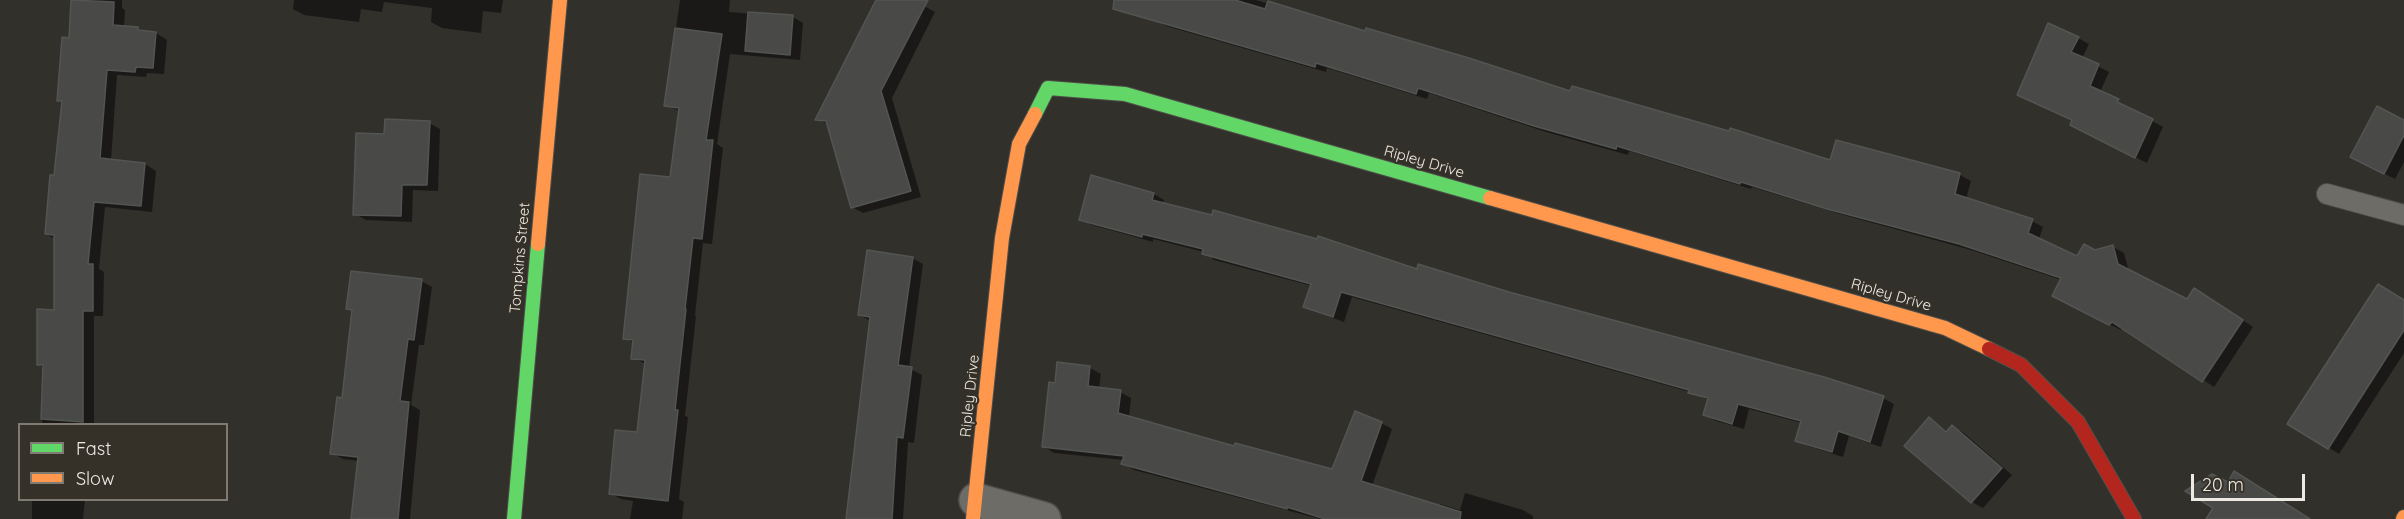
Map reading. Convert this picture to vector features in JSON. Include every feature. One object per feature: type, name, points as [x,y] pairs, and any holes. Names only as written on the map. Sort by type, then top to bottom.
[{"type":"street","name":"Tompkins Street","points":[[514,519],[560,0]]},
{"type":"street","name":"Ripley Drive","points":[[974,509],[1002,238],[1019,144],[1047,88],[1125,94],[1945,328],[2021,365],[2078,422],[2134,519]]},
{"type":"street","points":[[974,509],[1044,519]]},
{"type":"lane","points":[[2327,194],[2404,215]]},
{"type":"building","points":[[71,0],[114,2],[113,25],[138,27],[138,30],[156,32],[153,68],[136,67],[135,72],[107,70],[100,158],[145,163],[141,206],[94,202],[88,264],[93,264],[93,311],[83,311],[83,422],[41,419],[43,365],[37,365],[37,309],[54,310],[54,235],[45,234],[50,175],[54,175],[62,101],[57,101],[62,37],[69,38]]},
{"type":"building","points":[[876,0],[928,0],[881,91],[911,191],[851,208],[826,121],[815,120]]},
{"type":"building","points":[[1114,0],[1235,0],[1265,9],[1268,1],[1365,31],[1366,28],[1469,58],[1570,91],[1572,86],[1729,131],[1730,128],[1830,160],[1836,140],[1960,173],[1955,194],[2033,219],[2028,233],[2077,256],[2084,244],[2095,250],[2113,245],[2118,264],[2187,299],[2194,288],[2243,320],[2202,382],[2112,322],[2109,325],[2052,296],[2061,278],[1959,244],[1827,209],[1617,146],[1616,149],[1534,126],[1418,88],[1416,94],[1316,63],[1315,67],[1113,9]]},
{"type":"building","points":[[748,12],[793,15],[790,55],[745,51]]},
{"type":"building","points":[[2048,23],[2079,37],[2071,52],[2099,64],[2090,86],[2119,99],[2117,102],[2153,119],[2135,158],[2070,125],[2072,120],[2017,95]]},
{"type":"building","points":[[675,28],[722,34],[706,140],[713,140],[702,239],[693,238],[668,501],[609,494],[615,430],[637,432],[645,360],[631,359],[633,340],[623,339],[640,174],[670,177],[679,108],[664,106]]},
{"type":"building","points":[[2377,106],[2404,120],[2404,135],[2384,174],[2350,157]]},
{"type":"building","points":[[385,119],[430,121],[427,185],[402,185],[401,216],[353,215],[356,133],[384,134]]},
{"type":"building","points":[[1091,175],[1154,193],[1152,200],[1212,215],[1213,210],[1317,239],[1318,236],[1417,269],[1418,264],[1509,292],[1824,377],[1884,396],[1870,442],[1838,431],[1832,452],[1795,441],[1801,421],[1738,404],[1732,424],[1703,415],[1708,398],[1688,393],[1689,390],[1341,292],[1333,317],[1303,307],[1311,284],[1202,254],[1203,249],[1142,234],[1142,237],[1079,220]]},
{"type":"building","points":[[867,250],[913,257],[898,365],[912,367],[903,438],[897,437],[892,519],[846,519],[870,317],[858,315]]},
{"type":"building","points":[[351,271],[422,279],[414,340],[408,339],[400,401],[409,402],[398,519],[351,519],[358,457],[330,454],[337,397],[342,398],[352,310],[346,309]]},
{"type":"building","points":[[2378,284],[2404,300],[2404,330],[2328,449],[2287,424]]},
{"type":"building","points":[[1057,362],[1090,366],[1088,386],[1121,390],[1118,413],[1234,446],[1235,443],[1332,469],[1355,411],[1382,422],[1361,481],[1461,512],[1460,519],[1325,519],[1121,464],[1124,456],[1042,447],[1049,382],[1055,383]]},
{"type":"building","points":[[1929,417],[1946,432],[1952,425],[2002,468],[1971,503],[1904,446]]},
{"type":"building","points":[[2234,471],[2310,519],[2206,519],[2213,508],[2185,491],[2212,474],[2228,482]]},
{"type":"traffic: fast","points":[[1035,114],[1048,88],[1125,94],[1490,198]]},
{"type":"traffic: fast","points":[[514,519],[538,244]]},
{"type":"traffic: slow","points":[[538,244],[560,0]]},
{"type":"traffic: slow","points":[[973,519],[1002,238],[1019,144],[1035,114]]},
{"type":"traffic: slow","points":[[1490,198],[1945,328],[1989,349]]},
{"type":"traffic: jam","points":[[1989,349],[2021,365],[2078,422],[2134,519]]}]
